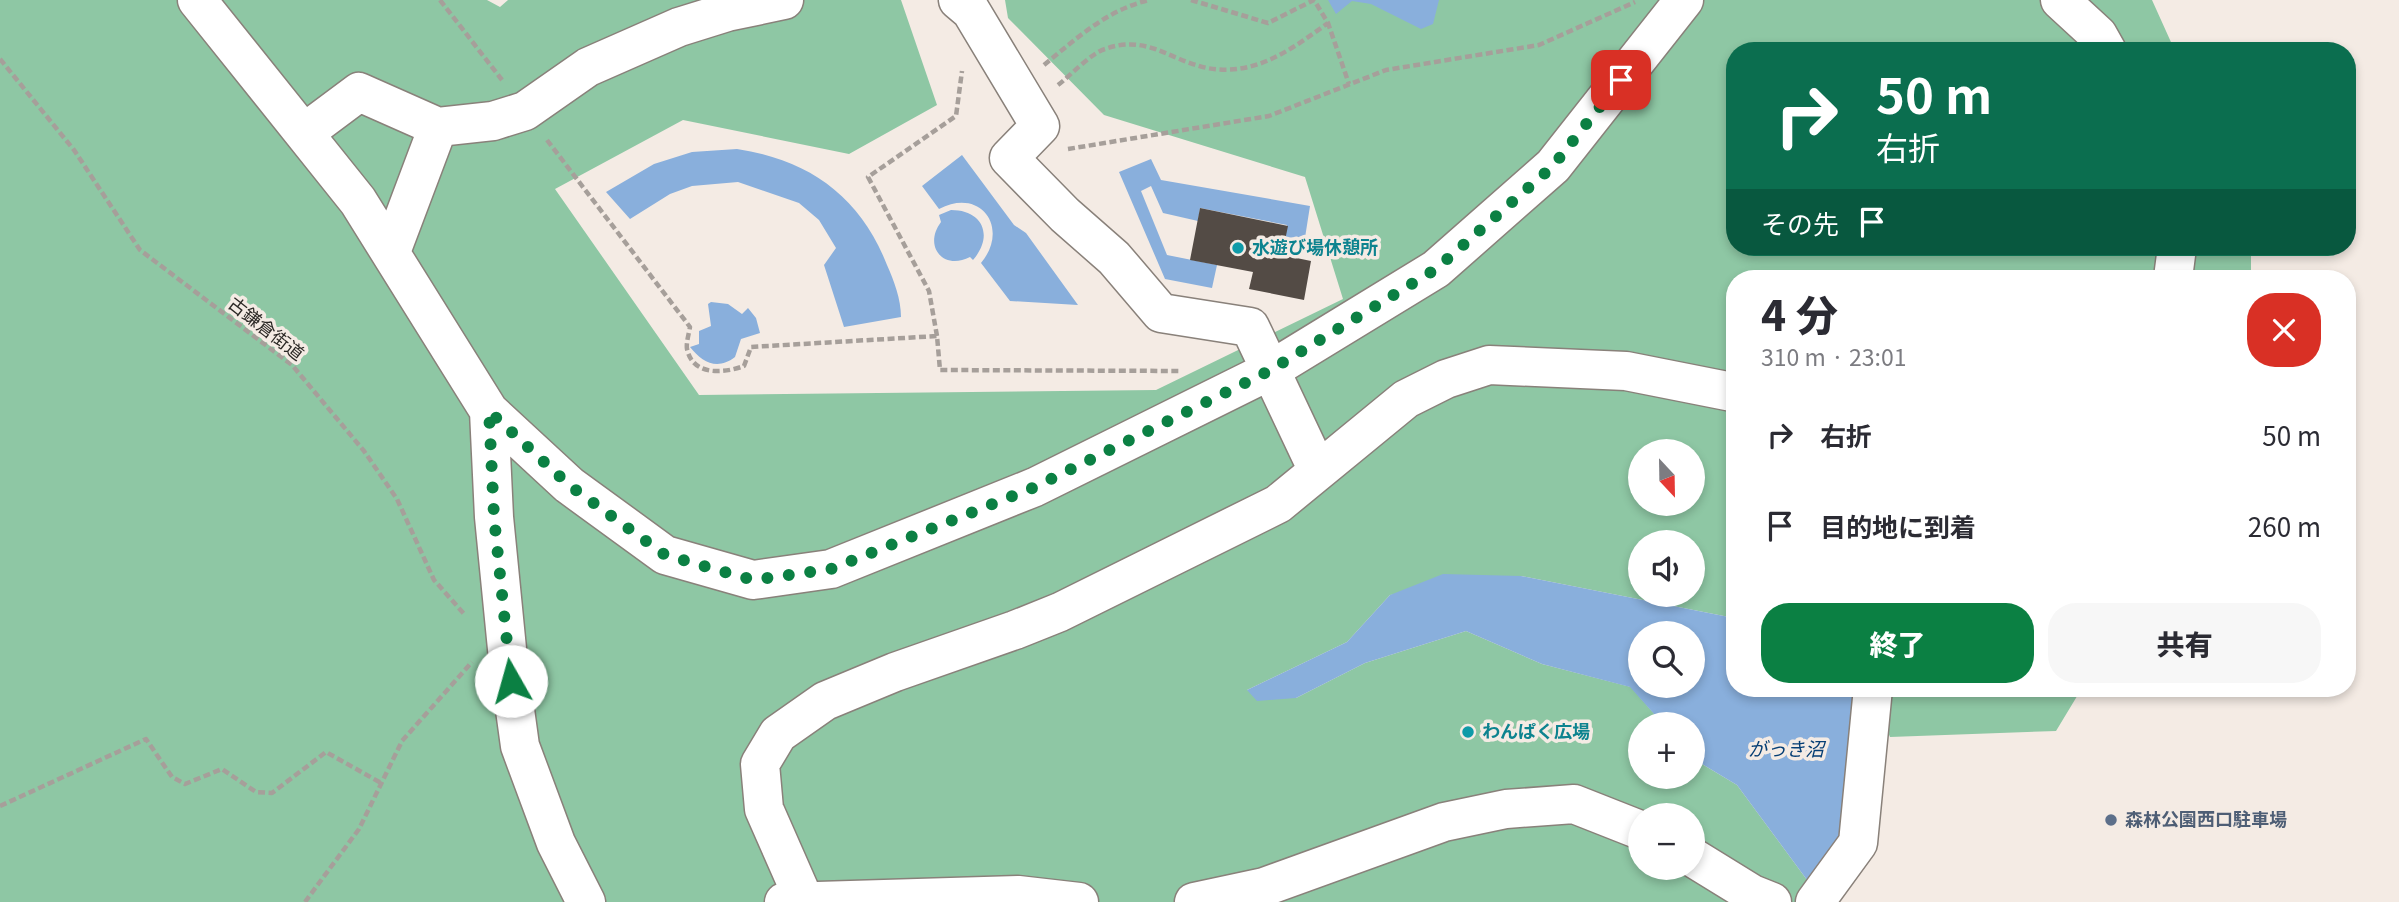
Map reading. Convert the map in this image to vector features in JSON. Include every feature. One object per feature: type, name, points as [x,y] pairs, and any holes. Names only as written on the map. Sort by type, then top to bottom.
[{"type":"street","points":[[197,0],[358,201],[489,411],[569,485],[665,555],[753,580],[831,569],[1010,497],[1269,371],[1436,269],[1553,166],[1684,0]]},
{"type":"street","points":[[304,133],[359,92],[438,127],[493,121],[525,111],[588,67],[679,27],[727,12],[784,0]]},
{"type":"street","points":[[2060,0],[2098,35],[2102,42]]},
{"type":"street","points":[[965,6],[1029,107],[1009,158],[1065,215],[1114,258],[1161,313],[1250,327],[1318,471]]},
{"type":"street","points":[[391,253],[438,127]]},
{"type":"street","points":[[1079,902],[1018,895],[794,901],[764,809],[760,764],[778,734],[825,701],[895,672],[1060,612],[1278,504],[1406,400],[1446,379],[1489,365],[1626,371],[1726,391]]},
{"type":"street","points":[[489,411],[497,634],[520,746],[556,843],[586,902]]},
{"type":"street","points":[[1815,902],[1858,843],[1872,697]]},
{"type":"street","points":[[1194,902],[1264,887],[1444,822],[1506,809],[1574,804],[1628,825]]},
{"type":"street","points":[[1705,865],[1752,894],[1772,902]]},
{"type":"path","points":[[440,0],[690,327],[687,349],[696,366],[709,372],[731,371],[744,366],[751,347],[937,336]]},
{"type":"path","points":[[1029,107],[1095,23],[1131,4],[1149,0]]},
{"type":"path","points":[[1191,0],[1268,23],[1314,0],[1328,23],[1349,84]]},
{"type":"path","points":[[1029,107],[1055,151],[1269,116],[1386,70],[1539,45],[1639,0]]},
{"type":"path","points":[[965,6],[956,116],[868,177],[929,291],[940,370],[1187,371]]},
{"type":"path","points":[[1029,107],[1103,49],[1143,44],[1207,68],[1247,68],[1281,57],[1328,23]]},
{"type":"path","name":"古鎌倉街道","points":[[0,60],[74,150],[140,250],[292,365],[300,374],[364,451],[397,499],[434,580],[497,634]]},
{"type":"path","points":[[305,902],[359,829],[402,741],[497,634]]},
{"type":"path","points":[[0,807],[146,739],[172,777],[185,784],[222,769],[256,792],[272,793],[326,752],[381,783]]},
{"type":"green space","points":[[0,0],[487,0],[500,7],[508,0],[901,0],[937,105],[849,154],[683,120],[555,189],[699,395],[1156,390],[1343,299],[1305,177],[1104,115],[1008,18],[1005,0],[2152,0],[2171,42],[1726,42],[1726,256],[2251,256],[2251,270],[1726,270],[1726,616],[1678,607],[1705,607],[1705,530],[1628,530],[1628,597],[1521,576],[1390,595],[1347,642],[1247,690],[1296,698],[1365,663],[1466,631],[1542,664],[1628,686],[1628,698],[1641,698],[1653,712],[1628,712],[1628,789],[1705,789],[1705,766],[1737,785],[1810,884],[1817,902],[0,902]]},
{"type":"green space","points":[[1872,697],[2077,697],[2056,731],[1890,737]]},
{"type":"water","points":[[1328,0],[1439,0],[1433,24],[1421,29],[1371,4],[1352,1],[1336,14]]},
{"type":"water","points":[[737,149],[763,154],[809,172],[847,201],[876,241],[895,284],[901,317],[844,327],[824,265],[836,248],[819,220],[799,203],[738,182],[692,186],[670,194],[630,219],[606,192],[654,164],[692,152]]},
{"type":"water","points":[[962,155],[1014,225],[1026,233],[1078,305],[1010,301],[981,263],[993,237],[992,225],[987,215],[978,207],[967,203],[939,209],[922,186]]},
{"type":"water","points":[[1151,159],[1161,180],[1310,206],[1304,244],[1285,240],[1287,225],[1200,208],[1198,221],[1163,213],[1151,186],[1141,191],[1167,255],[1217,265],[1212,288],[1165,279],[1119,172]]},
{"type":"water","points":[[951,210],[971,214],[982,226],[983,242],[973,260],[970,257],[952,261],[939,254],[935,247],[936,231],[941,222],[939,215]]},
{"type":"water","points":[[708,304],[728,304],[742,314],[748,308],[756,318],[760,333],[741,339],[735,357],[716,364],[700,357],[690,347],[699,344],[699,331],[711,326]]},
{"type":"water","name":"がっき沼","points":[[1443,574],[1521,576],[1628,597],[1628,607],[1678,607],[1726,616],[1726,697],[1852,697],[1842,831],[1810,884],[1737,785],[1705,766],[1705,712],[1652,712],[1640,698],[1705,698],[1705,621],[1628,621],[1628,686],[1542,664],[1466,631],[1365,663],[1296,698],[1257,701],[1247,690],[1347,642],[1390,595]]},
{"type":"building","name":"水遊び場休憩所","points":[[1200,208],[1288,226],[1282,255],[1311,261],[1304,300],[1249,289],[1253,272],[1190,260]]},
{"type":"place","name":"水遊び場休憩所","points":[[1238,248]]},
{"type":"place","name":"わんぱく広場","points":[[1468,732]]},
{"type":"place","name":"森林公園西口駐車場","points":[[2111,820]]},
{"type":"route","points":[[511,681],[494,517],[489,411],[569,485],[665,555],[753,580],[831,569],[1035,487],[1269,371],[1436,269],[1553,166],[1621,80]]}]
